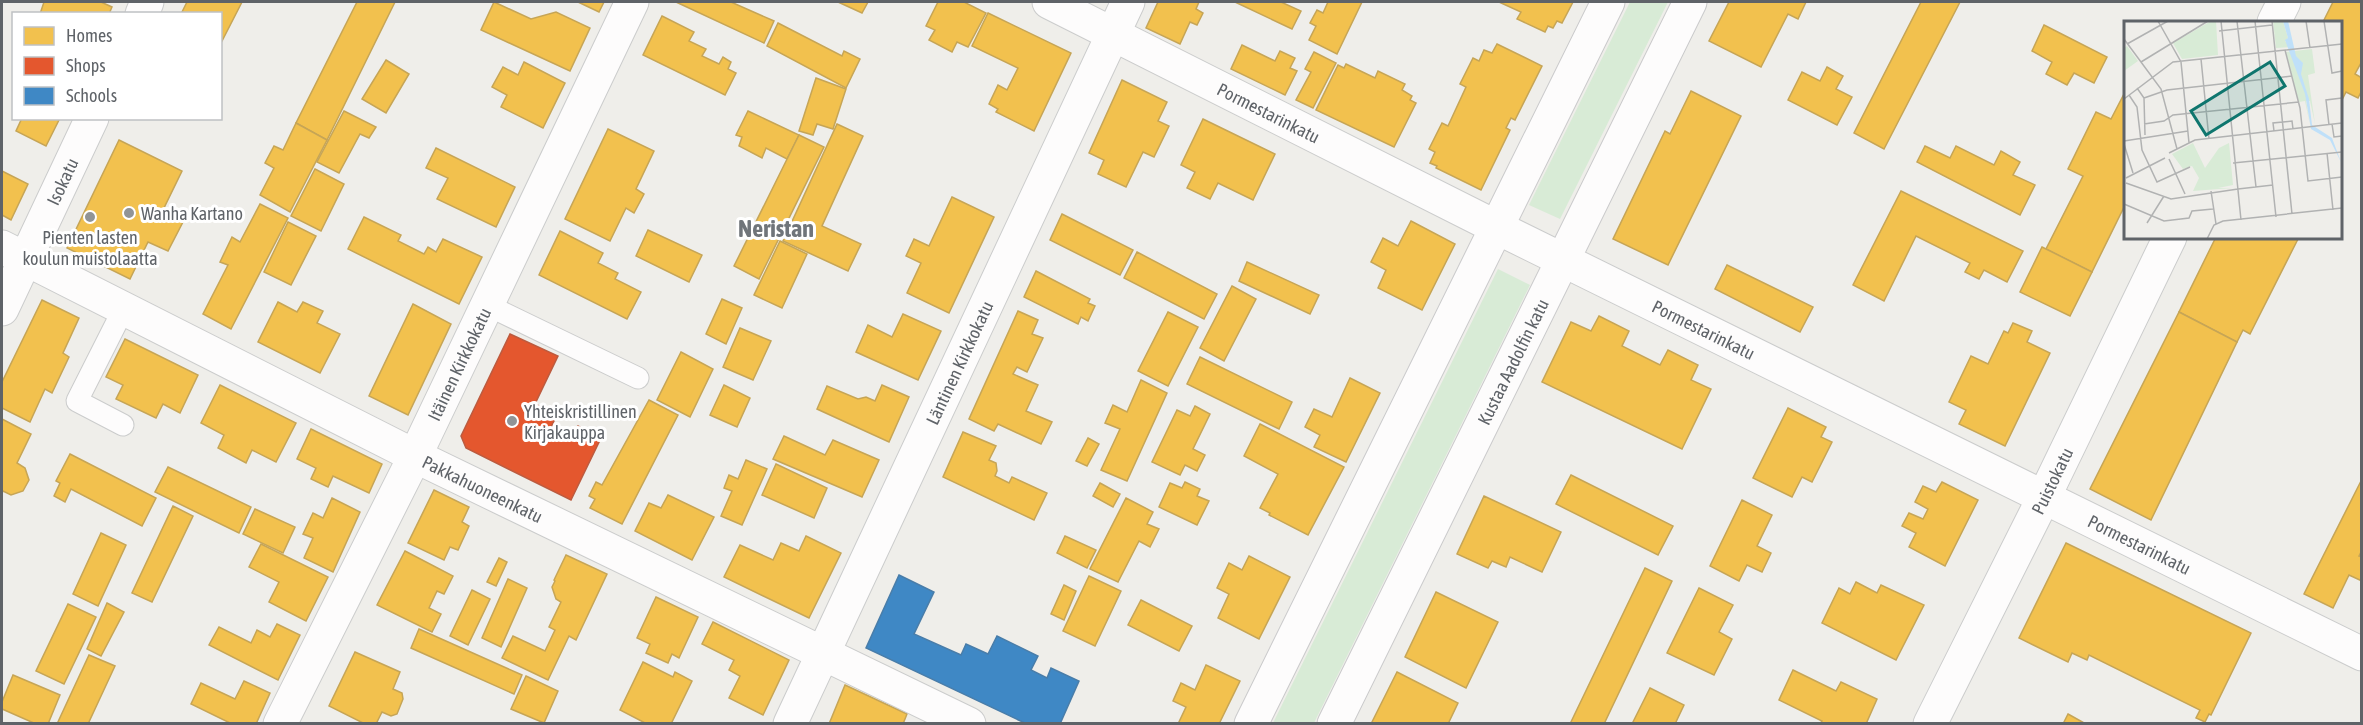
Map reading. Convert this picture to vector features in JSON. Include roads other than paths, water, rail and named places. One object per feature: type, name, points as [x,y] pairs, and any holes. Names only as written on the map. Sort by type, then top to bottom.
[{"type":"street","name":"Itäinen Kirkkokatu","points":[[280,723],[415,456],[632,2]]},
{"type":"street","name":"Pormestarinkatu","points":[[1049,2],[1496,227],[2361,654]]},
{"type":"street","name":"Läntinen Kirkkokatu","points":[[790,723],[1128,2]]},
{"type":"street","points":[[1251,723],[1608,2]]},
{"type":"street","name":"Kustaa Aadolfin katu","points":[[1334,723],[1690,2]]},
{"type":"street","points":[[2274,21],[2284,2]]},
{"type":"street","name":"Isokatu","points":[[2,309],[14,253],[91,120]]},
{"type":"street","name":"Puistokatu","points":[[1930,723],[2170,238]]},
{"type":"street","name":"Pakkahuoneenkatu","points":[[14,253],[415,456],[969,723]]},
{"type":"lane","points":[[487,305],[638,378]]},
{"type":"lane","points":[[123,425],[77,401],[124,308]]},
{"type":"place","name":"Wanha Kartano","points":[[129,213]]},
{"type":"place","name":"Pienten lasten koulun muistolaatta","points":[[90,217]]},
{"type":"place","name":"Yhteiskristillinen Kirjakauppa","points":[[512,421]]},
{"type":"district","name":"Neristan","points":[[776,228]]}]
